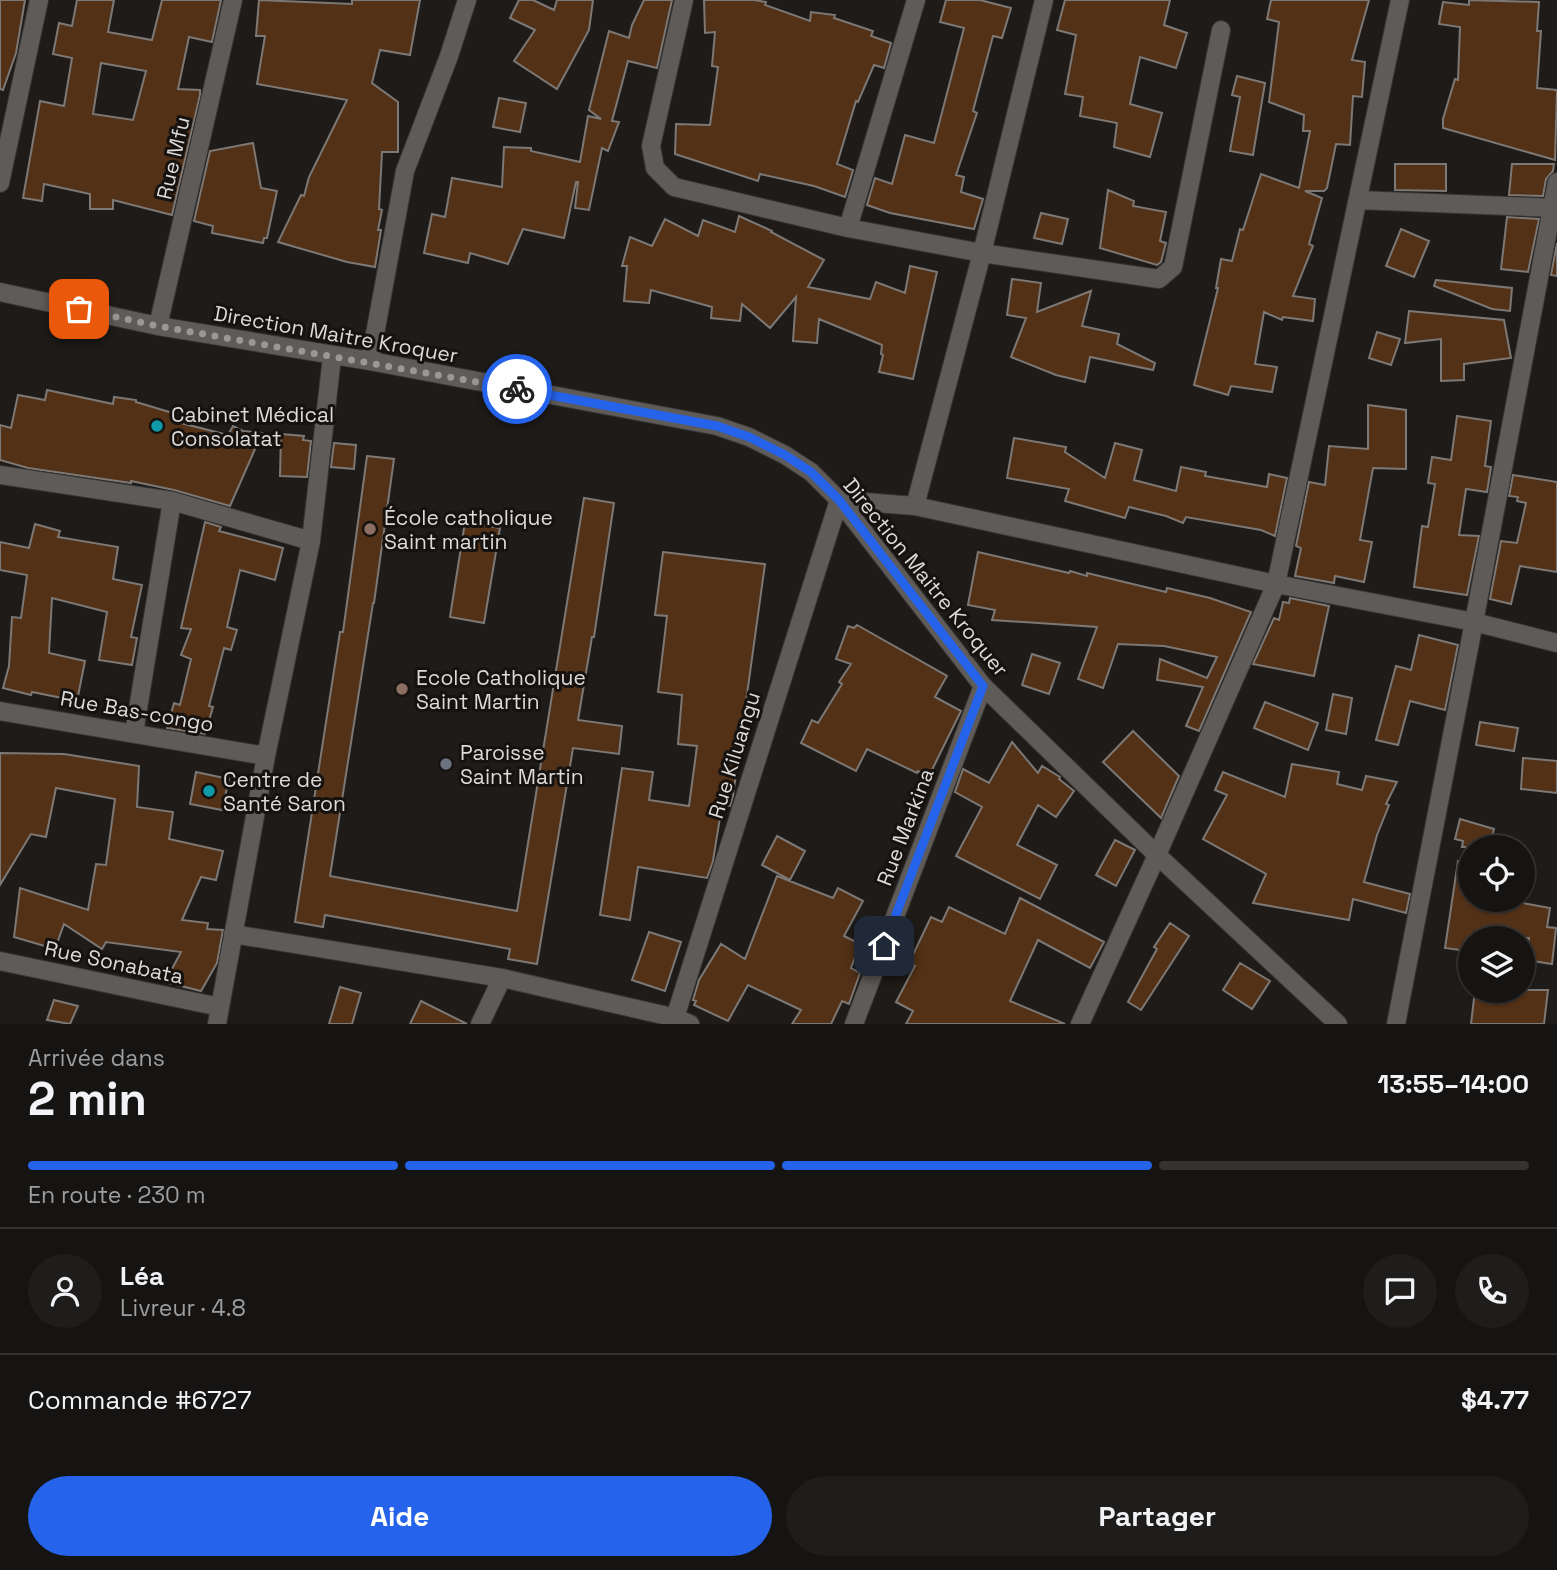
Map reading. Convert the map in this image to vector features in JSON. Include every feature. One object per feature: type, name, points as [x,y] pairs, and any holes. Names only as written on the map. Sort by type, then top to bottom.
[{"type":"street","points":[[0,183],[39,0]]},
{"type":"street","name":"Rue Mfu","points":[[158,326],[233,0]]},
{"type":"street","points":[[370,361],[405,171],[449,56],[467,0]]},
{"type":"street","points":[[684,0],[651,146],[655,168],[674,187],[848,228],[982,253],[1159,279],[1173,267],[1221,30]]},
{"type":"street","points":[[848,228],[916,0]]},
{"type":"street","points":[[915,506],[982,253],[1044,0]]},
{"type":"street","points":[[1080,1024],[1276,584],[1400,0]]},
{"type":"street","points":[[1396,1024],[1555,208],[1557,182]]},
{"type":"street","points":[[1358,200],[1555,208]]},
{"type":"street","name":"Direction Maitre Kroquer","points":[[0,292],[158,326],[332,357],[370,361],[717,426],[749,437],[785,455],[811,472],[839,500],[983,686],[1319,1017],[1338,1024]]},
{"type":"street","points":[[218,1015],[266,756],[311,541],[332,357]]},
{"type":"street","points":[[0,475],[172,501],[311,541]]},
{"type":"street","points":[[839,500],[915,506],[1276,584],[1474,622],[1557,643]]},
{"type":"street","name":"Rue Kiluangu","points":[[680,1022],[839,500]]},
{"type":"street","points":[[134,733],[172,501]]},
{"type":"street","name":"Rue Markina","points":[[854,1024],[983,686]]},
{"type":"street","name":"Rue Bas-congo","points":[[0,711],[266,756]]},
{"type":"street","points":[[233,934],[502,978],[680,1022]]},
{"type":"street","name":"Rue Sonabata","points":[[0,961],[218,1015]]},
{"type":"street","points":[[481,1024],[502,978]]},
{"type":"building","points":[[0,0],[25,0],[16,53],[3,90],[0,89]]},
{"type":"building","points":[[77,0],[114,0],[108,32],[152,40],[162,0],[221,0],[212,42],[189,37],[178,89],[200,90],[200,95],[172,215],[113,200],[113,209],[90,209],[90,194],[44,184],[42,201],[23,198],[40,101],[64,106],[72,58],[53,54],[59,23],[72,26]],"holes":[[[101,63],[146,71],[133,120],[93,114]]]},
{"type":"building","points":[[259,0],[352,4],[352,0],[420,0],[410,55],[380,50],[372,83],[398,102],[398,152],[382,152],[379,209],[382,210],[378,230],[381,230],[375,267],[347,262],[278,242],[301,195],[304,196],[309,177],[347,100],[257,84],[265,36],[256,36]]},
{"type":"building","points":[[519,0],[533,0],[554,10],[557,0],[593,0],[589,30],[557,89],[514,61],[535,30],[510,18]]},
{"type":"building","points":[[644,0],[672,0],[657,68],[628,61],[612,121],[619,122],[608,151],[602,148],[589,210],[575,208],[576,182],[564,238],[523,229],[508,264],[470,253],[468,263],[424,253],[432,214],[445,217],[452,178],[502,187],[504,147],[531,148],[531,151],[580,162],[588,116],[601,119],[589,110],[609,31],[629,38]]},
{"type":"building","points":[[704,0],[766,2],[765,5],[810,21],[811,12],[835,15],[834,18],[873,31],[871,36],[891,43],[884,68],[874,65],[858,102],[856,101],[837,164],[853,170],[845,197],[814,186],[760,174],[758,181],[675,154],[676,124],[710,125],[718,67],[712,66],[715,32],[705,33]]},
{"type":"building","points":[[946,0],[980,0],[1011,8],[1002,38],[993,36],[973,111],[977,113],[956,175],[964,177],[961,192],[983,199],[974,229],[890,213],[867,205],[875,178],[892,184],[905,135],[934,143],[964,28],[940,22]]},
{"type":"building","points":[[1065,0],[1170,0],[1164,25],[1187,33],[1176,68],[1140,57],[1130,104],[1162,113],[1150,157],[1114,147],[1117,123],[1080,116],[1083,97],[1065,94],[1076,35],[1057,30]]},
{"type":"building","points":[[1271,0],[1369,0],[1352,60],[1365,62],[1362,97],[1353,96],[1350,145],[1336,144],[1327,188],[1324,191],[1305,191],[1322,198],[1309,244],[1313,246],[1293,296],[1315,299],[1313,321],[1283,317],[1282,320],[1264,312],[1255,364],[1277,367],[1272,392],[1231,386],[1228,395],[1194,385],[1218,288],[1221,259],[1232,261],[1240,229],[1243,230],[1261,174],[1299,188],[1310,131],[1303,131],[1304,115],[1269,102],[1279,22],[1267,19]]},
{"type":"building","points":[[1469,0],[1539,2],[1537,31],[1541,31],[1537,88],[1557,90],[1555,160],[1443,128],[1443,119],[1455,79],[1458,80],[1460,27],[1439,24],[1443,2],[1469,5]]},
{"type":"building","points":[[1237,76],[1265,83],[1253,155],[1230,151],[1240,97],[1232,95]]},
{"type":"building","points":[[499,98],[526,103],[520,132],[493,127]]},
{"type":"building","points":[[253,143],[261,188],[277,191],[267,238],[264,238],[263,243],[212,233],[213,226],[194,221],[210,151]]},
{"type":"building","points":[[1395,164],[1446,164],[1446,191],[1395,190]]},
{"type":"building","points":[[1512,164],[1554,164],[1553,171],[1546,179],[1543,196],[1509,195]]},
{"type":"building","points":[[1108,190],[1134,201],[1133,206],[1166,212],[1160,241],[1166,243],[1161,262],[1157,265],[1100,248]]},
{"type":"building","points":[[1041,213],[1068,219],[1062,244],[1034,238]]},
{"type":"building","points":[[739,216],[824,260],[808,287],[870,299],[876,282],[905,293],[910,266],[937,272],[913,379],[879,372],[882,345],[819,319],[817,343],[793,341],[796,297],[770,328],[742,304],[740,321],[711,318],[712,307],[651,290],[649,303],[624,301],[627,266],[622,266],[630,237],[652,246],[665,219],[698,236],[703,220],[735,232]]},
{"type":"building","points":[[1507,217],[1539,219],[1528,272],[1501,269]]},
{"type":"building","points":[[1401,229],[1429,241],[1414,277],[1386,266]]},
{"type":"building","points":[[1557,243],[1557,276],[1551,275]]},
{"type":"building","points":[[1012,279],[1041,283],[1037,312],[1091,291],[1082,326],[1119,334],[1117,344],[1155,363],[1153,370],[1090,357],[1085,382],[1056,375],[1011,357],[1026,318],[1007,315]]},
{"type":"building","points":[[1436,280],[1512,288],[1510,311],[1492,309],[1434,286]]},
{"type":"building","points":[[1409,311],[1504,320],[1511,358],[1464,364],[1464,380],[1441,381],[1441,339],[1405,343]]},
{"type":"building","points":[[1377,332],[1400,339],[1391,365],[1369,358]]},
{"type":"building","points":[[47,390],[113,404],[114,397],[136,400],[176,414],[173,421],[228,435],[233,426],[243,431],[262,433],[230,506],[131,481],[28,468],[0,460],[0,425],[11,428],[18,395],[45,400]]},
{"type":"building","points":[[1368,405],[1406,410],[1406,469],[1373,468],[1360,540],[1372,542],[1364,582],[1335,576],[1334,583],[1295,576],[1301,548],[1296,546],[1309,482],[1325,485],[1329,446],[1368,449]]},
{"type":"building","points":[[1457,416],[1491,421],[1485,466],[1491,467],[1487,492],[1466,489],[1459,535],[1479,536],[1467,595],[1414,587],[1422,526],[1428,527],[1435,484],[1428,483],[1432,457],[1451,460]]},
{"type":"building","points":[[281,434],[304,436],[303,440],[311,441],[307,477],[280,476]]},
{"type":"building","points":[[1014,438],[1066,447],[1065,452],[1105,478],[1115,443],[1142,450],[1134,480],[1176,491],[1181,467],[1206,472],[1205,476],[1267,487],[1269,474],[1287,478],[1275,536],[1261,530],[1186,517],[1183,523],[1129,507],[1125,518],[1065,501],[1069,489],[1007,478]]},
{"type":"building","points":[[334,443],[356,445],[354,469],[331,467]]},
{"type":"building","points":[[367,456],[394,459],[330,876],[517,911],[584,498],[614,503],[594,637],[578,720],[622,726],[619,754],[573,748],[537,964],[508,959],[510,949],[325,915],[323,927],[295,922],[340,632],[343,632]]},
{"type":"building","points":[[1513,475],[1557,482],[1557,572],[1520,566],[1511,604],[1490,599],[1501,541],[1517,543],[1526,503],[1517,501],[1518,497],[1509,496]]},
{"type":"building","points":[[205,522],[221,527],[219,531],[283,548],[275,580],[240,570],[227,627],[237,630],[231,650],[224,648],[209,706],[213,707],[205,734],[167,728],[174,703],[180,705],[191,659],[181,655],[191,629],[181,628]]},
{"type":"building","points":[[465,522],[500,528],[484,623],[450,617]]},
{"type":"building","points":[[35,524],[60,531],[58,537],[118,547],[113,579],[142,585],[131,637],[137,638],[132,665],[99,660],[107,612],[52,598],[49,653],[85,661],[77,701],[3,688],[9,666],[12,617],[21,618],[27,575],[0,570],[0,542],[29,548]]},
{"type":"building","points":[[663,552],[765,564],[733,796],[730,806],[722,805],[713,861],[707,878],[638,867],[630,920],[600,915],[622,768],[653,772],[649,800],[689,806],[697,746],[678,744],[682,695],[658,692],[667,616],[655,615]]},
{"type":"building","points":[[978,552],[1069,573],[1070,571],[1087,576],[1087,573],[1166,592],[1167,588],[1210,598],[1251,612],[1199,731],[1186,726],[1203,687],[1157,680],[1160,659],[1207,678],[1217,657],[1164,646],[1118,644],[1103,688],[1078,679],[1097,627],[992,620],[995,610],[968,605]]},
{"type":"building","points":[[1290,598],[1329,606],[1314,676],[1253,664],[1274,618],[1279,620],[1283,602],[1289,603]]},
{"type":"building","points":[[857,625],[947,676],[935,697],[961,711],[929,776],[867,749],[856,771],[801,743],[812,720],[818,723],[842,684],[839,682],[851,664],[836,659],[848,626],[854,628]]},
{"type":"building","points":[[1419,635],[1458,645],[1445,710],[1410,701],[1398,745],[1376,740],[1396,666],[1411,670]]},
{"type":"building","points":[[1032,654],[1060,663],[1049,694],[1022,685]]},
{"type":"building","points":[[1333,694],[1352,698],[1346,734],[1326,730]]},
{"type":"building","points":[[1265,702],[1318,723],[1308,750],[1254,728]]},
{"type":"building","points":[[1480,722],[1518,728],[1514,751],[1476,745]]},
{"type":"building","points":[[1133,731],[1179,776],[1161,818],[1103,762]]},
{"type":"building","points":[[1012,742],[1038,773],[1042,766],[1060,777],[1059,779],[1074,791],[1056,817],[1038,805],[1017,845],[1057,865],[1040,899],[956,856],[982,807],[955,792],[963,769],[989,783]]},
{"type":"building","points":[[0,753],[64,754],[139,766],[137,807],[173,812],[169,839],[223,851],[216,880],[201,877],[182,920],[208,923],[207,929],[223,930],[217,963],[201,991],[165,982],[181,952],[106,942],[102,949],[64,924],[55,949],[14,937],[20,888],[88,910],[96,864],[106,865],[115,799],[56,788],[46,837],[31,834],[0,885]]},
{"type":"building","points":[[1523,758],[1557,761],[1557,793],[1521,789]]},
{"type":"building","points":[[1292,764],[1339,772],[1337,784],[1362,790],[1366,776],[1397,782],[1386,804],[1389,805],[1377,835],[1364,882],[1410,894],[1406,913],[1353,899],[1349,920],[1253,903],[1266,874],[1203,839],[1227,795],[1215,790],[1223,772],[1285,797]]},
{"type":"building","name":"Centre de Santé Saron","points":[[196,772],[229,779],[222,810],[190,804]]},
{"type":"building","points":[[1460,819],[1494,829],[1492,835],[1458,835],[1458,840],[1455,839]]},
{"type":"building","points":[[777,836],[805,851],[790,880],[762,865]]},
{"type":"building","points":[[1115,840],[1135,850],[1116,886],[1096,875]]},
{"type":"building","points":[[1458,861],[1458,912],[1535,912],[1535,905],[1550,908],[1547,927],[1556,928],[1552,964],[1535,961],[1535,926],[1458,926],[1458,950],[1445,948]]},
{"type":"building","points":[[777,876],[833,898],[838,888],[863,901],[844,936],[860,944],[851,968],[860,973],[849,1004],[842,1001],[831,1024],[792,1024],[801,1010],[748,985],[728,1021],[694,1005],[699,980],[721,944],[745,959]]},
{"type":"building","points":[[1020,898],[1104,942],[1090,968],[1038,940],[1010,1001],[1065,1024],[906,1024],[913,1011],[896,1002],[915,966],[909,963],[931,917],[942,922],[949,907],[1005,934]]},
{"type":"building","points":[[1170,923],[1189,936],[1141,1010],[1128,1002],[1157,949],[1154,947]]},
{"type":"building","points":[[649,932],[681,942],[665,991],[632,980]]},
{"type":"building","points":[[1240,963],[1270,981],[1252,1009],[1223,990]]},
{"type":"building","points":[[340,987],[361,993],[352,1024],[329,1024]]},
{"type":"building","points":[[1535,990],[1548,990],[1544,1024],[1471,1024],[1473,1003],[1535,1003]]},
{"type":"building","points":[[54,1000],[78,1006],[70,1024],[47,1020]]},
{"type":"building","points":[[421,1001],[467,1024],[410,1024]]},
{"type":"way so far","points":[[79,309],[158,326],[332,357],[370,361],[517,389]]},
{"type":"place","name":"Cabinet Médical Consolatat","points":[[157,426]]},
{"type":"place","name":"École catholique Saint martin","points":[[370,529]]},
{"type":"place","name":"Ecole Catholique Saint Martin","points":[[402,689]]},
{"type":"place","name":"Paroisse Saint Martin","points":[[446,764]]},
{"type":"place","name":"Centre de Santé Saron","points":[[209,791]]},
{"type":"route","points":[[517,389],[717,426],[749,437],[785,455],[811,472],[839,500],[983,686],[884,946]]}]
